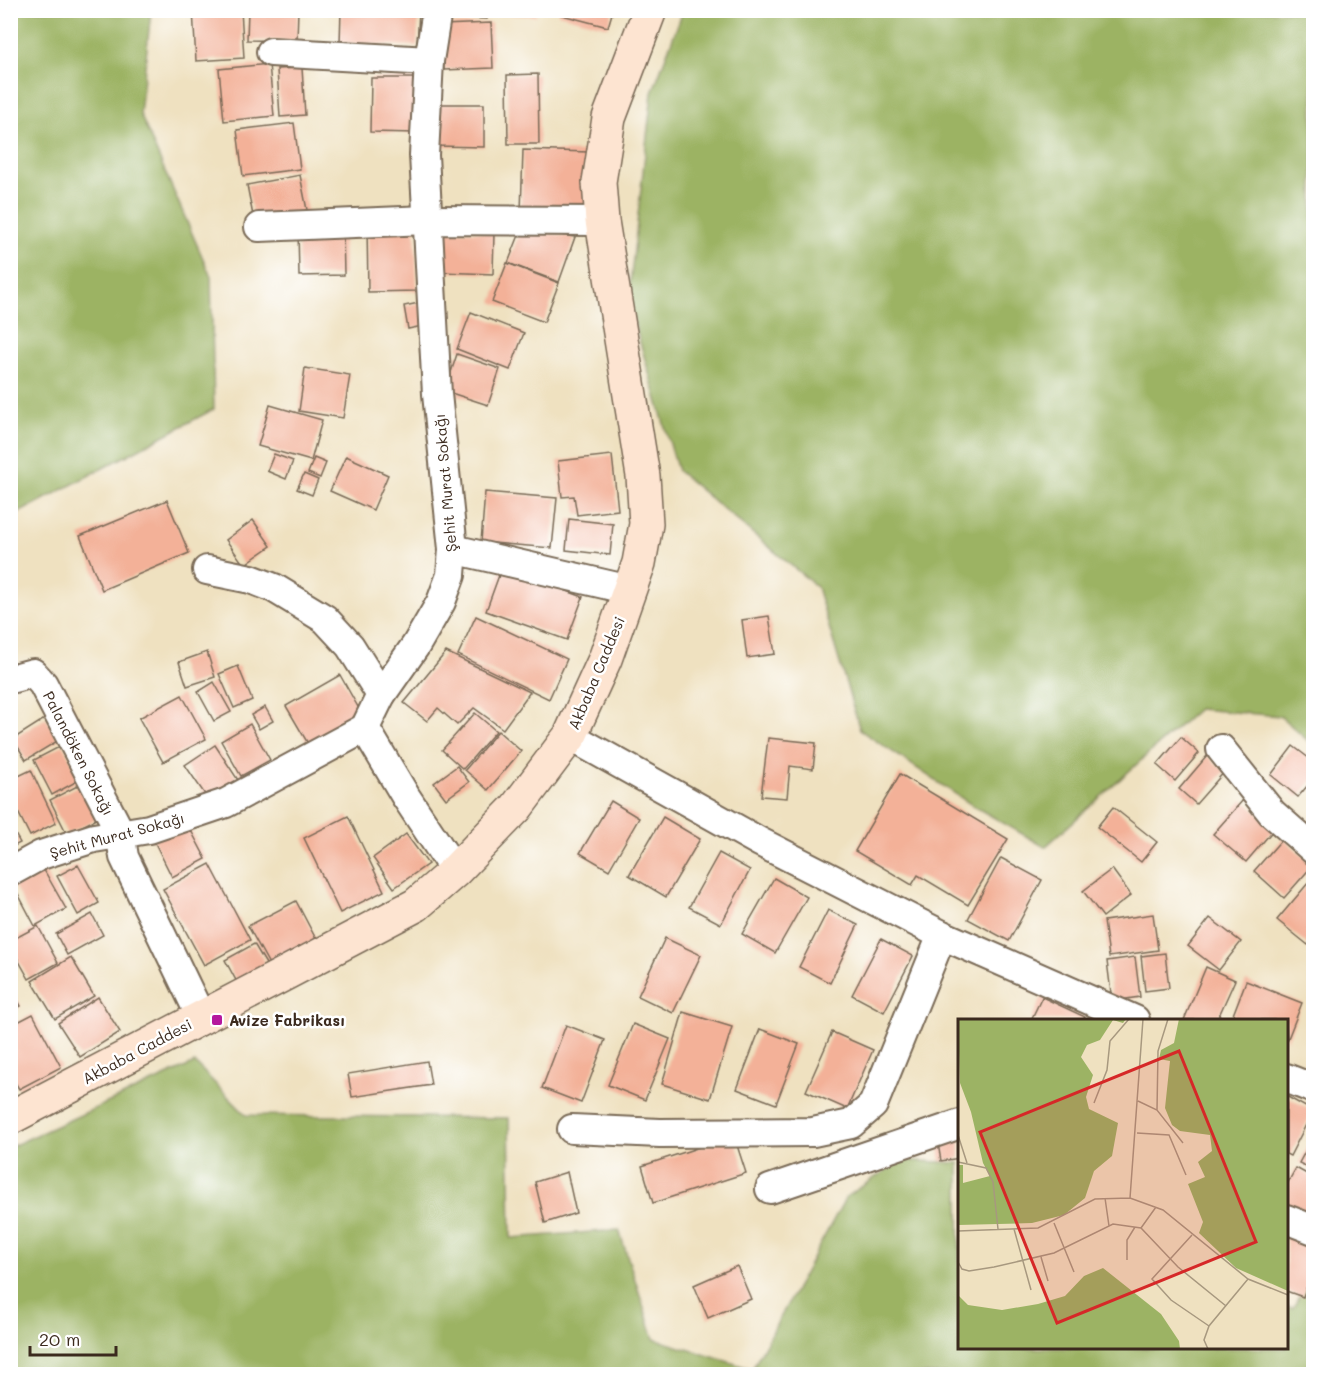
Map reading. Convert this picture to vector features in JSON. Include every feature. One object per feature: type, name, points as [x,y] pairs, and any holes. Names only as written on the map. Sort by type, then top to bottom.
[{"type":"main road","name":"Akbaba Caddesi","points":[[10,1118],[416,905],[455,871],[516,808],[570,736],[605,659],[630,590],[639,563],[646,524],[643,476],[602,221],[599,182],[609,118],[650,10]]},
{"type":"street","name":"Şehit Murat Sokağı","points":[[10,872],[41,855],[94,838],[149,829],[226,803],[365,728],[381,694],[416,645],[441,602],[451,575],[453,549],[437,394],[424,155],[429,61],[437,10]]},
{"type":"street","points":[[271,52],[429,61]]},
{"type":"street","points":[[259,227],[427,220],[602,221]]},
{"type":"street","points":[[453,549],[630,590]]},
{"type":"street","points":[[207,570],[251,579],[274,588],[325,619],[350,646],[381,694]]},
{"type":"street","name":"Palandöken Sokağı","points":[[23,677],[43,684],[120,832],[124,857],[201,1017]]},
{"type":"street","points":[[365,728],[406,797],[455,871]]},
{"type":"street","points":[[570,736],[760,842],[942,935],[1128,1019]]},
{"type":"street","points":[[1221,749],[1272,813],[1314,850]]},
{"type":"street","points":[[573,1130],[660,1133],[813,1132],[851,1124],[873,1105],[942,935]]},
{"type":"street","points":[[1288,1078],[1314,1089]]},
{"type":"street","points":[[770,1189],[958,1125]]},
{"type":"street","points":[[1288,1219],[1314,1230]]},
{"type":"green space","points":[[11,10],[151,11],[140,114],[211,277],[214,409],[11,517]]},
{"type":"green space","points":[[683,11],[1313,11],[1313,745],[1280,716],[1198,709],[1045,847],[972,805],[860,730],[817,587],[678,471],[628,302],[652,93]]},
{"type":"green space","points":[[195,1063],[246,1115],[509,1118],[511,1238],[619,1230],[654,1339],[752,1369],[846,1197],[901,1160],[958,1163],[958,1349],[1288,1349],[1288,1307],[1293,1308],[1313,1269],[1313,1374],[11,1374],[10,1147]]},
{"type":"building","points":[[193,10],[241,10],[244,58],[196,61]]},
{"type":"building","points":[[248,10],[298,10],[297,41],[247,40]]},
{"type":"building","points":[[341,10],[419,10],[417,46],[340,43]]},
{"type":"building","points":[[443,10],[487,10],[487,19],[443,17]]},
{"type":"building","points":[[493,10],[536,10],[536,16],[493,14]]},
{"type":"building","points":[[559,10],[613,10],[608,27],[558,14]]},
{"type":"building","points":[[491,23],[493,68],[444,70],[442,25]]},
{"type":"building","points":[[269,64],[274,116],[224,121],[219,69]]},
{"type":"building","points":[[302,68],[305,115],[280,117],[277,69]]},
{"type":"building","points":[[538,74],[539,144],[508,144],[507,75]]},
{"type":"building","points":[[371,78],[418,78],[417,133],[370,132]]},
{"type":"building","points":[[435,104],[484,104],[484,147],[435,146]]},
{"type":"building","points":[[294,123],[300,169],[243,176],[237,130]]},
{"type":"building","points":[[523,150],[589,152],[586,215],[521,212]]},
{"type":"building","points":[[300,175],[308,215],[255,226],[247,185]]},
{"type":"building","points":[[415,225],[417,291],[368,292],[367,226]]},
{"type":"building","points":[[343,228],[344,275],[299,276],[298,230]]},
{"type":"building","points":[[521,230],[575,237],[559,282],[508,263]]},
{"type":"building","points":[[442,231],[494,232],[493,274],[441,272]]},
{"type":"building","points":[[507,263],[559,283],[544,322],[492,302]]},
{"type":"building","points":[[424,302],[427,325],[408,329],[404,306]]},
{"type":"building","points":[[471,312],[524,333],[510,370],[457,349]]},
{"type":"building","points":[[457,354],[500,369],[488,405],[445,391]]},
{"type":"building","points":[[305,368],[350,375],[343,418],[299,411]]},
{"type":"building","points":[[270,405],[322,420],[311,461],[258,446]]},
{"type":"building","points":[[274,454],[293,461],[286,479],[267,471]]},
{"type":"building","points":[[612,455],[618,510],[577,515],[574,496],[562,497],[558,461]]},
{"type":"building","points":[[346,456],[388,475],[373,510],[330,491]]},
{"type":"building","points":[[314,458],[326,463],[320,478],[308,473]]},
{"type":"building","points":[[304,474],[318,480],[312,495],[297,489]]},
{"type":"building","points":[[485,492],[557,498],[552,548],[481,542]]},
{"type":"building","points":[[167,500],[189,553],[102,590],[80,536]]},
{"type":"building","points":[[569,519],[613,524],[610,555],[566,550]]},
{"type":"building","points":[[253,520],[271,546],[244,565],[226,540]]},
{"type":"building","points":[[502,567],[583,597],[567,640],[486,611]]},
{"type":"building","points":[[476,616],[567,659],[549,699],[458,655]]},
{"type":"building","points":[[769,616],[775,654],[747,658],[742,620]]},
{"type":"building","points":[[207,652],[215,677],[187,686],[179,662]]},
{"type":"building","points":[[446,652],[530,692],[503,729],[474,708],[457,725],[438,708],[427,721],[404,703]]},
{"type":"building","points":[[238,666],[252,700],[234,708],[219,674]]},
{"type":"building","points":[[340,675],[363,716],[310,747],[286,706]]},
{"type":"building","points":[[214,682],[231,712],[214,721],[198,692]]},
{"type":"building","points":[[182,695],[206,739],[163,762],[139,718]]},
{"type":"building","points":[[265,707],[273,721],[259,729],[251,715]]},
{"type":"building","points":[[475,713],[496,731],[463,769],[442,750]]},
{"type":"building","points":[[46,718],[59,740],[26,760],[13,739]]},
{"type":"building","points":[[250,724],[270,760],[241,776],[221,741]]},
{"type":"building","points":[[498,731],[521,751],[488,790],[465,770]]},
{"type":"building","points":[[1181,737],[1199,753],[1175,781],[1157,765]]},
{"type":"building","points":[[768,738],[816,743],[813,769],[790,766],[787,798],[761,796]]},
{"type":"building","points":[[63,745],[81,779],[52,795],[34,760]]},
{"type":"building","points":[[215,745],[240,783],[210,802],[185,765]]},
{"type":"building","points":[[1293,746],[1314,762],[1314,778],[1298,797],[1271,775]]},
{"type":"building","points":[[1207,756],[1225,771],[1196,804],[1179,789]]},
{"type":"building","points":[[457,766],[469,782],[446,799],[434,783]]},
{"type":"building","points":[[31,770],[56,823],[30,836],[10,796],[10,780]]},
{"type":"building","points":[[900,774],[1008,839],[968,905],[918,875],[912,885],[855,851]]},
{"type":"building","points":[[83,783],[100,817],[67,834],[50,800]]},
{"type":"building","points":[[1243,800],[1275,828],[1246,862],[1213,834]]},
{"type":"building","points":[[611,801],[639,818],[609,870],[580,853]]},
{"type":"building","points":[[1113,807],[1157,842],[1141,862],[1097,827]]},
{"type":"building","points":[[348,816],[384,891],[340,913],[304,838]]},
{"type":"building","points":[[663,817],[700,839],[666,897],[629,875]]},
{"type":"building","points":[[186,821],[206,859],[172,877],[153,839]]},
{"type":"building","points":[[10,825],[20,843],[10,848]]},
{"type":"building","points":[[406,834],[428,864],[394,888],[373,858]]},
{"type":"building","points":[[1283,838],[1313,865],[1284,898],[1254,871]]},
{"type":"building","points":[[719,853],[750,870],[721,924],[689,907]]},
{"type":"building","points":[[1001,858],[1042,880],[1009,941],[968,919]]},
{"type":"building","points":[[210,864],[250,940],[204,965],[163,889]]},
{"type":"building","points":[[78,865],[99,903],[78,915],[57,876]]},
{"type":"building","points":[[1112,869],[1131,895],[1103,917],[1083,891]]},
{"type":"building","points":[[44,870],[66,909],[35,926],[14,886]]},
{"type":"building","points":[[1314,876],[1314,938],[1308,945],[1277,920]]},
{"type":"building","points":[[774,878],[807,897],[775,953],[742,934]]},
{"type":"building","points":[[296,901],[317,941],[270,966],[248,926]]},
{"type":"building","points":[[828,910],[858,925],[830,983],[799,967]]},
{"type":"building","points":[[92,914],[103,935],[67,955],[56,934]]},
{"type":"building","points":[[1153,914],[1158,950],[1109,957],[1104,921]]},
{"type":"building","points":[[1210,918],[1241,942],[1219,970],[1188,946]]},
{"type":"building","points":[[38,926],[58,963],[29,979],[10,941]]},
{"type":"building","points":[[665,938],[701,955],[673,1013],[638,996]]},
{"type":"building","points":[[881,939],[913,956],[884,1012],[852,995]]},
{"type":"building","points":[[254,944],[269,969],[238,984],[225,960]]},
{"type":"building","points":[[1165,953],[1169,988],[1145,991],[1141,956]]},
{"type":"building","points":[[71,957],[94,996],[55,1019],[32,981]]},
{"type":"building","points":[[1135,957],[1140,997],[1112,1001],[1107,961]]},
{"type":"building","points":[[1206,967],[1235,980],[1217,1019],[1184,1019]]},
{"type":"building","points":[[1246,981],[1302,1003],[1288,1038],[1288,1019],[1231,1019]]},
{"type":"building","points":[[10,987],[21,1006],[10,1012]]},
{"type":"building","points":[[98,997],[120,1032],[80,1057],[58,1023]]},
{"type":"building","points":[[1042,997],[1085,1017],[1084,1019],[1031,1019]]},
{"type":"building","points":[[683,1012],[732,1027],[710,1099],[662,1084]]},
{"type":"building","points":[[33,1014],[61,1067],[19,1089],[10,1074],[10,1026]]},
{"type":"building","points":[[633,1024],[670,1039],[645,1100],[608,1085]]},
{"type":"building","points":[[566,1025],[605,1040],[581,1103],[542,1088]]},
{"type":"building","points":[[760,1029],[799,1044],[776,1104],[737,1089]]},
{"type":"building","points":[[832,1032],[873,1050],[847,1109],[806,1091]]},
{"type":"building","points":[[427,1061],[431,1085],[352,1097],[348,1074]]},
{"type":"building","points":[[1288,1097],[1313,1111],[1290,1156],[1288,1155]]},
{"type":"building","points":[[958,1133],[958,1158],[941,1161],[937,1137]]},
{"type":"building","points":[[1314,1135],[1314,1170],[1299,1163]]},
{"type":"building","points":[[734,1136],[746,1173],[653,1203],[642,1166]]},
{"type":"building","points":[[1296,1168],[1314,1178],[1314,1205],[1307,1217],[1288,1207],[1288,1182]]},
{"type":"building","points":[[567,1172],[576,1213],[545,1223],[535,1182]]},
{"type":"building","points":[[1288,1231],[1314,1239],[1314,1267],[1303,1297],[1288,1292]]},
{"type":"building","points":[[737,1266],[751,1299],[708,1318],[694,1285]]},
{"type":"place","name":"Avize Fabrikası","points":[[217,1020]]}]
